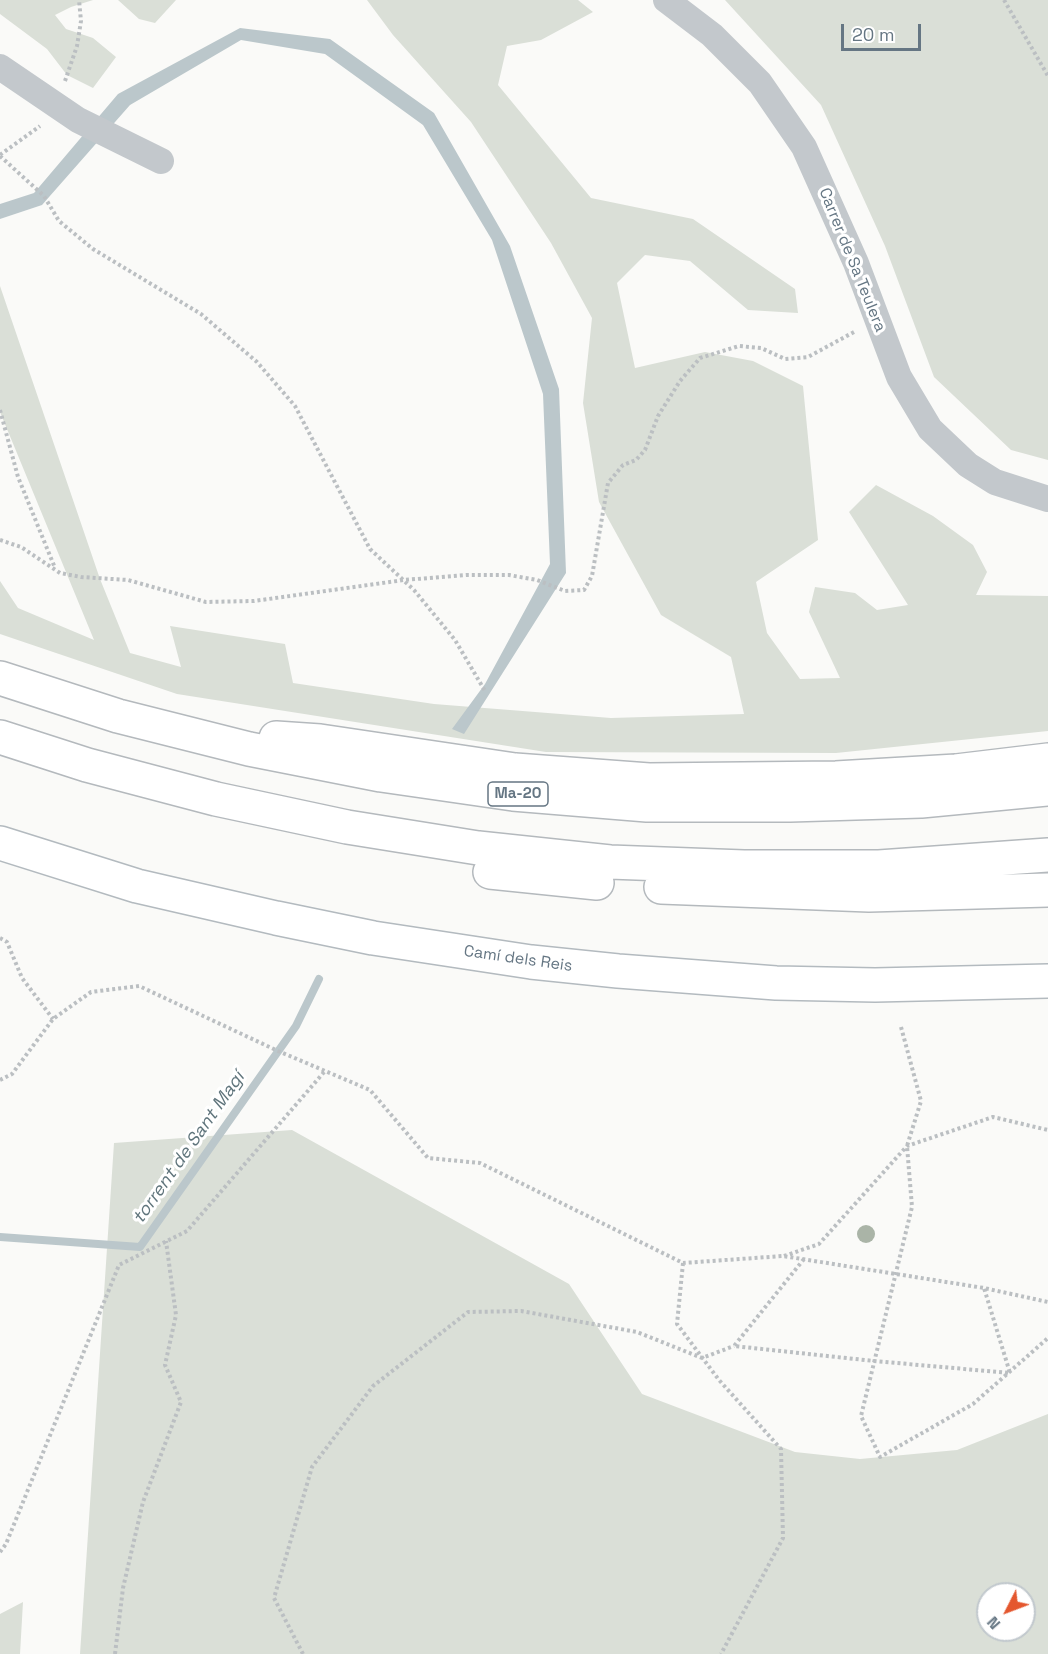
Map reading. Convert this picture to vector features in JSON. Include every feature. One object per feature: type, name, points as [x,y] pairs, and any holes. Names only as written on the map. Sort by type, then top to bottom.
[{"type":"main road","name":"Ma-20","points":[[0,678],[55,697],[182,733],[381,775],[591,801],[647,805],[790,805],[921,801],[1048,789]]},
{"type":"main road","points":[[182,733],[320,741],[515,770],[649,780],[836,778],[956,771],[1048,760]]},
{"type":"main road","points":[[0,737],[119,774],[281,814],[478,848],[667,865],[879,867],[1048,855]]},
{"type":"main road","points":[[281,814],[419,862],[544,879],[670,888],[833,894],[937,894],[1048,890]]},
{"type":"main road","name":"Camí dels Reis","points":[[0,843],[137,886],[276,918],[374,938],[531,962],[776,983],[875,985],[1048,981]]},
{"type":"street","name":"Carrer de Sa Teulera","points":[[666,0],[712,35],[760,83],[804,147],[856,262],[876,321],[915,407],[930,429],[949,449],[995,482],[1048,499]]},
{"type":"street","points":[[0,67],[78,120],[161,161]]},
{"type":"path","points":[[1004,0],[1048,76]]},
{"type":"path","points":[[0,156],[44,196],[59,221],[93,249],[201,314],[257,362],[296,406],[370,549],[404,580],[455,640],[485,691]]},
{"type":"path","points":[[0,540],[21,547],[56,570],[81,577],[128,580],[206,602],[254,601],[404,580],[509,575],[537,580],[565,591],[584,590],[594,568],[608,483],[623,465],[636,460],[645,450],[658,416],[680,381],[700,358],[739,346],[762,348],[785,359],[808,357],[876,321]]},
{"type":"path","points":[[0,410],[18,477],[49,559],[56,570]]},
{"type":"path","points":[[0,938],[7,942],[21,978],[53,1019]]},
{"type":"path","points":[[0,1080],[12,1074],[53,1019],[91,992],[139,986],[370,1090],[428,1158],[480,1163],[683,1263],[783,1256],[984,1288],[1048,1302]]},
{"type":"path","points":[[901,1027],[921,1101],[907,1146],[912,1207],[861,1416],[880,1457],[973,1404],[1048,1338]]},
{"type":"path","points":[[0,1552],[6,1544],[119,1265],[188,1231],[325,1071]]},
{"type":"path","points":[[783,1256],[819,1244],[907,1146],[993,1117],[1048,1130]]},
{"type":"path","points":[[115,1654],[123,1588],[143,1502],[181,1402],[165,1365],[176,1315],[166,1241]]},
{"type":"path","points":[[734,1346],[804,1259]]},
{"type":"path","points":[[683,1263],[676,1324],[702,1358],[781,1449],[783,1538],[721,1654]]},
{"type":"path","points":[[984,1288],[1010,1373]]},
{"type":"path","points":[[303,1654],[274,1599],[312,1467],[373,1386],[468,1312],[521,1311],[637,1332],[702,1358],[734,1346],[874,1362],[1010,1373]]},
{"type":"shaded area","points":[[0,0],[93,0],[55,15],[66,29],[93,38],[116,57],[93,88],[67,75],[47,49],[0,14]]},
{"type":"shaded area","points":[[118,0],[176,0],[155,23],[139,19]]},
{"type":"shaded area","points":[[367,0],[578,0],[593,12],[541,40],[507,46],[498,85],[591,198],[693,219],[795,289],[798,313],[748,310],[690,261],[645,255],[617,283],[635,368],[705,352],[753,361],[803,386],[818,540],[756,582],[767,633],[800,679],[840,678],[809,612],[815,587],[855,593],[877,610],[908,605],[849,512],[876,485],[933,516],[973,545],[987,572],[976,595],[1048,596],[1048,731],[836,753],[546,752],[177,694],[0,634],[0,581],[18,608],[94,640],[0,412],[0,286],[100,579],[130,653],[181,667],[170,626],[285,644],[293,683],[434,704],[611,718],[744,714],[731,657],[661,615],[599,502],[583,403],[592,318],[551,243],[471,122],[393,35]]},
{"type":"shaded area","points":[[725,0],[1048,0],[1048,460],[1011,450],[934,377],[885,246],[821,105]]},
{"type":"shaded area","points":[[240,28],[330,39],[434,113],[510,246],[559,389],[566,573],[464,734],[452,729],[485,684],[550,564],[543,394],[492,240],[423,125],[325,54],[241,40],[130,105],[42,205],[0,219],[0,204],[34,193],[118,94]]},
{"type":"shaded area","points":[[292,1130],[569,1284],[642,1394],[795,1452],[860,1459],[957,1450],[1048,1414],[1048,1654],[80,1654],[114,1143]]},
{"type":"shaded area","points":[[23,1602],[20,1654],[0,1654],[0,1614]]},
{"type":"waterway","name":"torrent de Sant Magí","points":[[0,1237],[140,1247],[296,1026],[319,979]]}]
